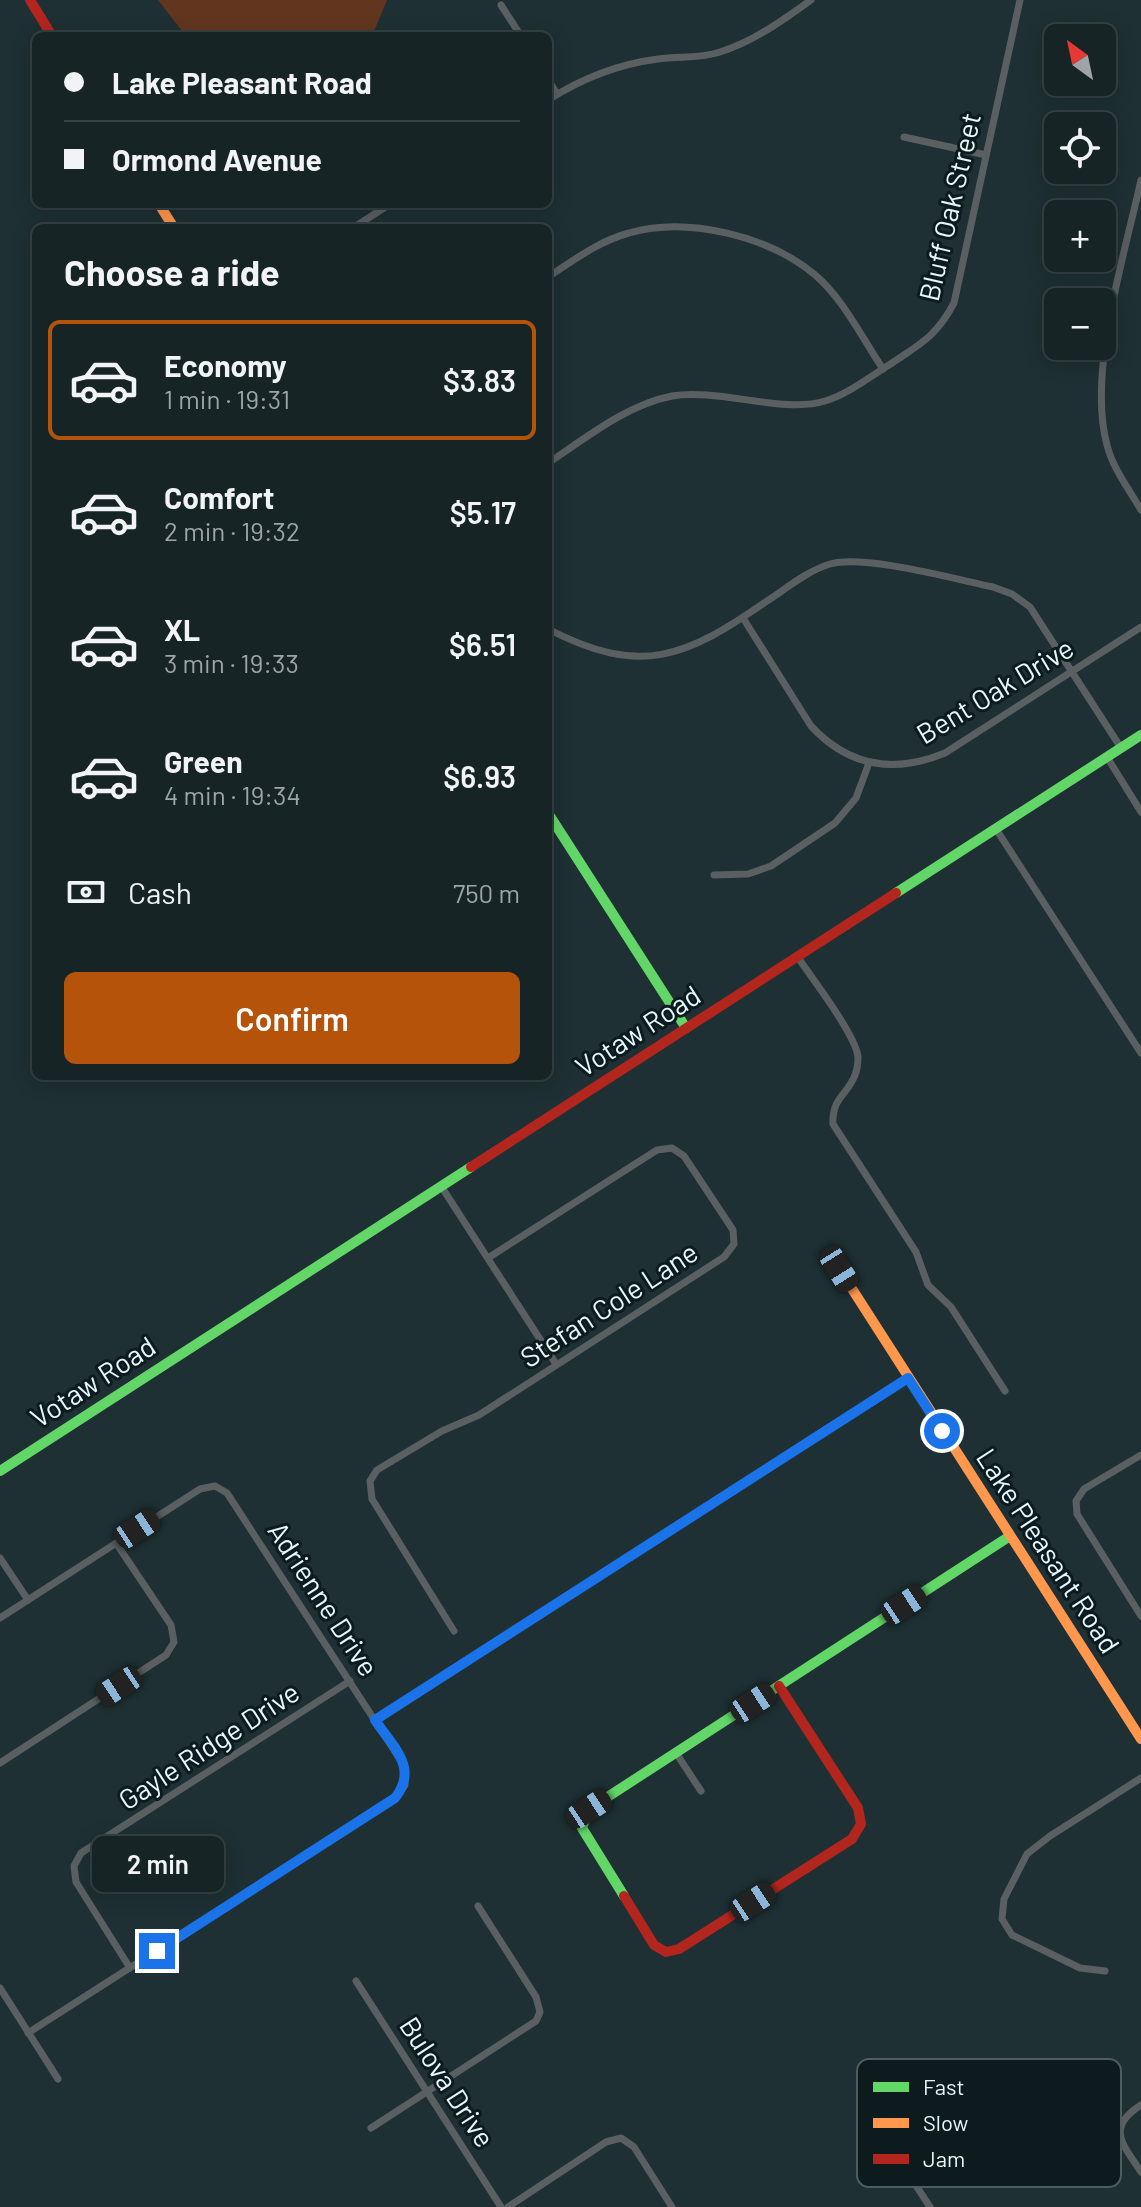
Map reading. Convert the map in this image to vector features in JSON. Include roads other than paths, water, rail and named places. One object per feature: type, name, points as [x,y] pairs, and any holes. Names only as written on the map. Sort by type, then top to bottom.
[{"type":"street","points":[[30,0],[50,32]]},
{"type":"street","points":[[552,97],[595,75],[628,64],[660,58],[692,58],[744,44],[811,0]]},
{"type":"street","name":"Bluff Oak Street","points":[[552,460],[620,416],[648,402],[674,396],[706,395],[797,404],[822,402],[847,392],[929,339],[943,324],[954,303],[1020,0]]},
{"type":"street","points":[[501,5],[518,32]]},
{"type":"street","points":[[552,86],[557,94]]},
{"type":"street","points":[[904,137],[986,155]]},
{"type":"street","points":[[1141,180],[1102,368],[1107,444],[1115,466],[1141,510]]},
{"type":"street","points":[[359,224],[384,208]]},
{"type":"street","points":[[552,274],[592,248],[628,233],[661,226],[700,228],[760,243],[786,254],[816,276],[836,299],[883,369]]},
{"type":"street","points":[[552,631],[600,652],[641,657],[674,653],[743,618],[809,573],[830,564],[853,560],[993,587],[1012,594],[1030,607],[1121,748]]},
{"type":"street","name":"Bent Oak Drive","points":[[743,618],[811,726],[825,741],[845,755],[869,763],[900,765],[923,762],[945,753],[1141,627]]},
{"type":"street","name":"Votaw Road","points":[[0,1471],[1141,735]]},
{"type":"street","points":[[1107,757],[1141,812]]},
{"type":"street","points":[[714,875],[748,874],[771,866],[835,823],[856,798],[869,763]]},
{"type":"street","points":[[552,819],[686,1028]]},
{"type":"street","points":[[996,829],[1141,1053]]},
{"type":"street","points":[[797,956],[852,1040],[858,1056],[853,1080],[836,1100],[832,1112],[833,1124],[916,1252],[928,1285],[951,1307],[1005,1391]]},
{"type":"street","name":"Stefan Cole Lane","points":[[454,1631],[372,1499],[370,1481],[377,1470],[442,1431],[479,1415],[724,1257],[734,1244],[733,1230],[684,1156],[672,1148],[657,1150],[488,1258]]},
{"type":"street","points":[[441,1186],[556,1364]]},
{"type":"street","name":"Lake Pleasant Road","points":[[838,1267],[1141,1739]]},
{"type":"street","points":[[375,1720],[908,1378]]},
{"type":"street","points":[[1141,1455],[1084,1489],[1076,1501],[1077,1514],[1141,1616]]},
{"type":"street","name":"Adrienne Drive","points":[[116,1543],[200,1489],[215,1486],[227,1493],[405,1767],[405,1785],[395,1798],[130,1968]]},
{"type":"street","points":[[779,1686],[858,1808],[861,1824],[852,1839],[679,1949],[666,1952],[654,1945],[582,1828],[589,1809],[1010,1536]]},
{"type":"street","points":[[0,1618],[116,1543],[171,1625],[174,1642],[166,1655],[0,1763]]},
{"type":"street","points":[[0,1558],[28,1600]]},
{"type":"street","name":"Gayle Ridge Drive","points":[[130,1968],[76,1882],[74,1866],[81,1853],[350,1681]]},
{"type":"street","points":[[676,1753],[701,1791]]},
{"type":"street","points":[[1105,1971],[1080,1968],[1012,1935],[1002,1919],[1004,1899],[1027,1854],[1141,1778]]},
{"type":"street","points":[[371,2128],[536,2021],[540,2012],[536,1997],[478,1906]]},
{"type":"street","points":[[28,2033],[130,1968]]},
{"type":"street","name":"Bulova Drive","points":[[356,1981],[501,2207]]},
{"type":"street","points":[[0,1988],[58,2079]]},
{"type":"street","points":[[1121,2123],[1141,2105]]},
{"type":"street","points":[[508,2207],[606,2142],[621,2138],[634,2147],[672,2207]]},
{"type":"street","points":[[1121,2142],[1141,2172]]},
{"type":"street","points":[[917,2187],[930,2207]]}]
